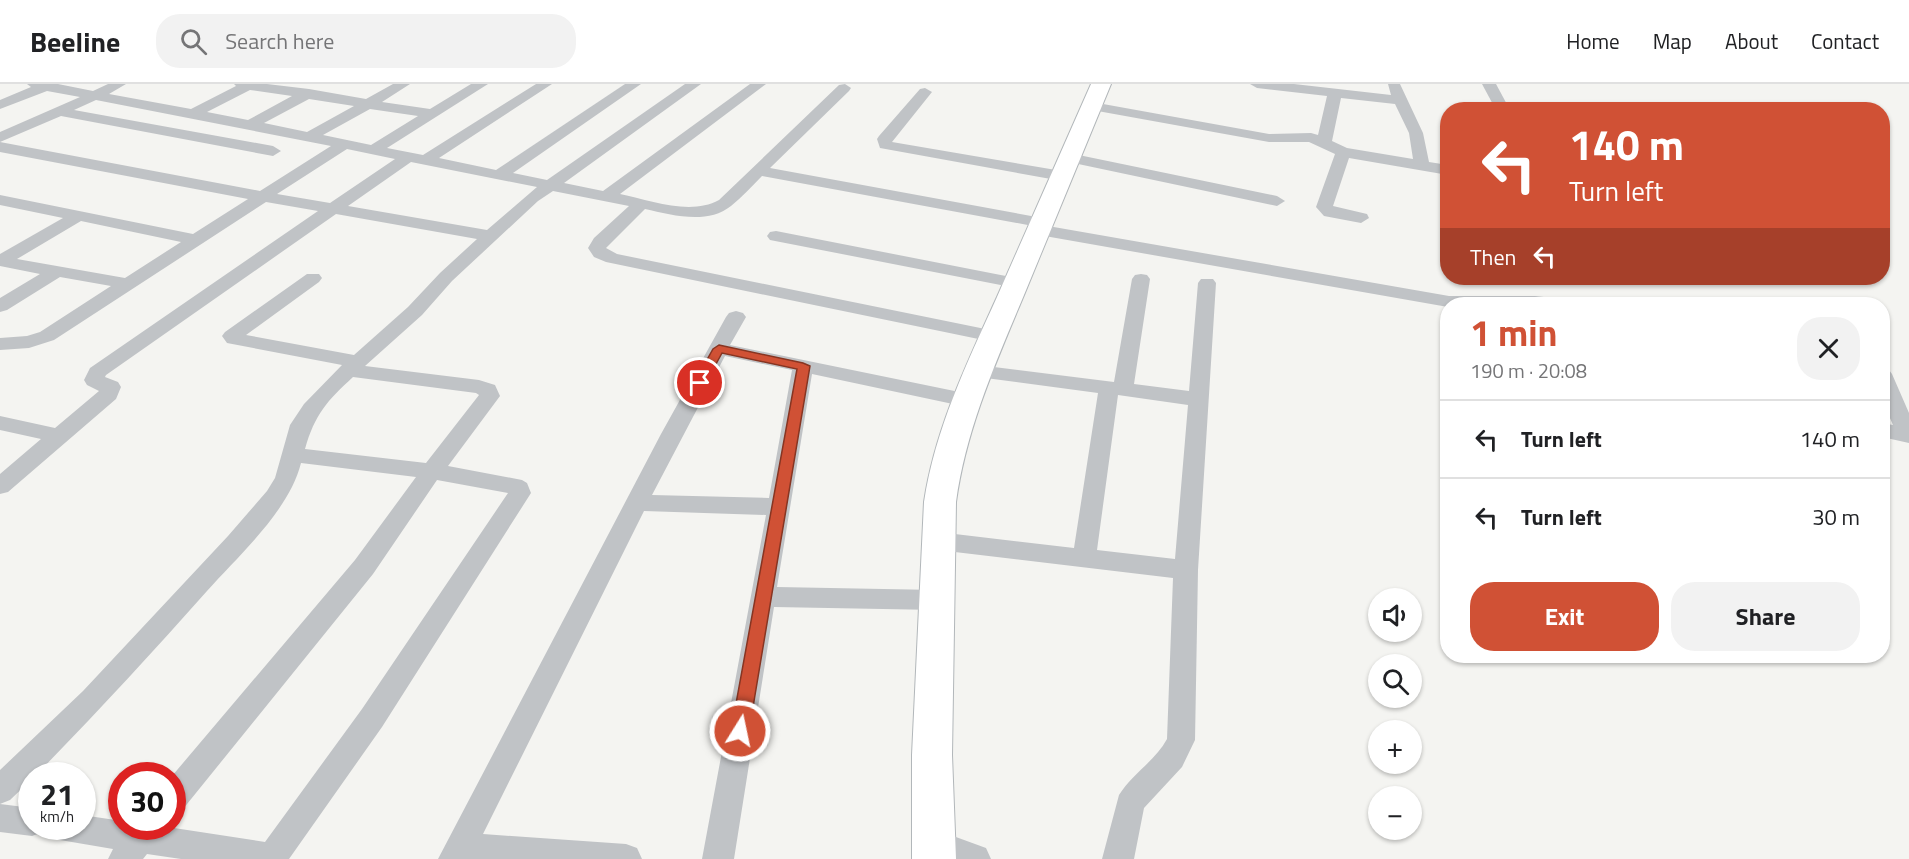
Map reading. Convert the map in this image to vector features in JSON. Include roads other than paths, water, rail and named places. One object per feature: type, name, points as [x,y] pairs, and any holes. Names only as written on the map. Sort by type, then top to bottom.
[{"type":"street","points":[[0,130],[90,93],[119,84]]},
{"type":"street","points":[[193,113],[247,84],[432,114]]},
{"type":"street","points":[[249,125],[325,84]]},
{"type":"street","points":[[309,137],[403,84]]},
{"type":"street","points":[[373,150],[481,84]]},
{"type":"street","points":[[0,486],[112,390],[109,385],[94,380],[98,372],[335,208],[545,84]]},
{"type":"street","points":[[499,175],[634,84]]},
{"type":"street","points":[[0,790],[93,699],[237,542],[275,497],[286,479],[301,424],[311,409],[353,366],[415,311],[490,236],[549,184],[694,84]]},
{"type":"street","points":[[607,196],[759,84]]},
{"type":"street","points":[[1257,84],[1401,100]]},
{"type":"street","points":[[1394,84],[1416,134],[1422,166]]},
{"type":"street","points":[[1489,84],[1499,102]]},
{"type":"street","points":[[0,105],[43,85],[683,212],[713,210],[725,203],[844,88]]},
{"type":"street","points":[[925,92],[884,139],[885,145],[1066,167],[1277,201]]},
{"type":"street","points":[[1324,143],[1335,92]]},
{"type":"street","points":[[0,138],[59,111],[90,93]]},
{"type":"street","points":[[975,859],[934,851],[932,755],[936,600],[940,502],[945,467],[978,371],[1097,95],[1269,138],[1306,136],[1343,152],[1440,169]]},
{"type":"street","points":[[59,111],[273,151]]},
{"type":"street","points":[[0,344],[29,342],[47,336],[344,144]]},
{"type":"street","points":[[0,147],[173,181],[490,236]]},
{"type":"street","points":[[1343,152],[1324,207],[1330,212],[1361,218]]},
{"type":"street","points":[[759,171],[1440,300]]},
{"type":"street","points":[[0,200],[197,240]]},
{"type":"street","points":[[641,204],[600,242],[597,248],[600,253],[624,260],[993,336]]},
{"type":"street","points":[[0,261],[78,216]]},
{"type":"street","points":[[776,236],[1016,283]]},
{"type":"street","points":[[0,261],[129,284]]},
{"type":"street","points":[[0,306],[57,272]]},
{"type":"street","points":[[186,782],[364,567],[432,471],[490,396],[488,390],[479,387],[353,366],[234,339],[232,336],[313,278]]},
{"type":"street","points":[[1084,559],[1116,388],[1141,279]]},
{"type":"street","points":[[1118,859],[1130,805],[1135,796],[1172,758],[1181,740],[1186,570],[1207,283]]},
{"type":"street","points":[[627,859],[457,853],[736,317]]},
{"type":"street","points":[[719,349],[967,400]]},
{"type":"street","points":[[718,859],[803,366]]},
{"type":"street","points":[[978,371],[1197,399]]},
{"type":"street","points":[[1890,393],[1908,436]]},
{"type":"street","points":[[0,423],[59,436]]},
{"type":"street","points":[[1890,432],[1908,436]]},
{"type":"street","points":[[96,833],[271,859],[321,786],[372,718],[520,494],[519,489],[514,486],[432,471],[293,454]]},
{"type":"street","points":[[638,503],[779,507]]},
{"type":"street","points":[[938,540],[1186,570]]},
{"type":"street","points":[[763,597],[936,600]]},
{"type":"street","points":[[0,818],[18,820]]}]
